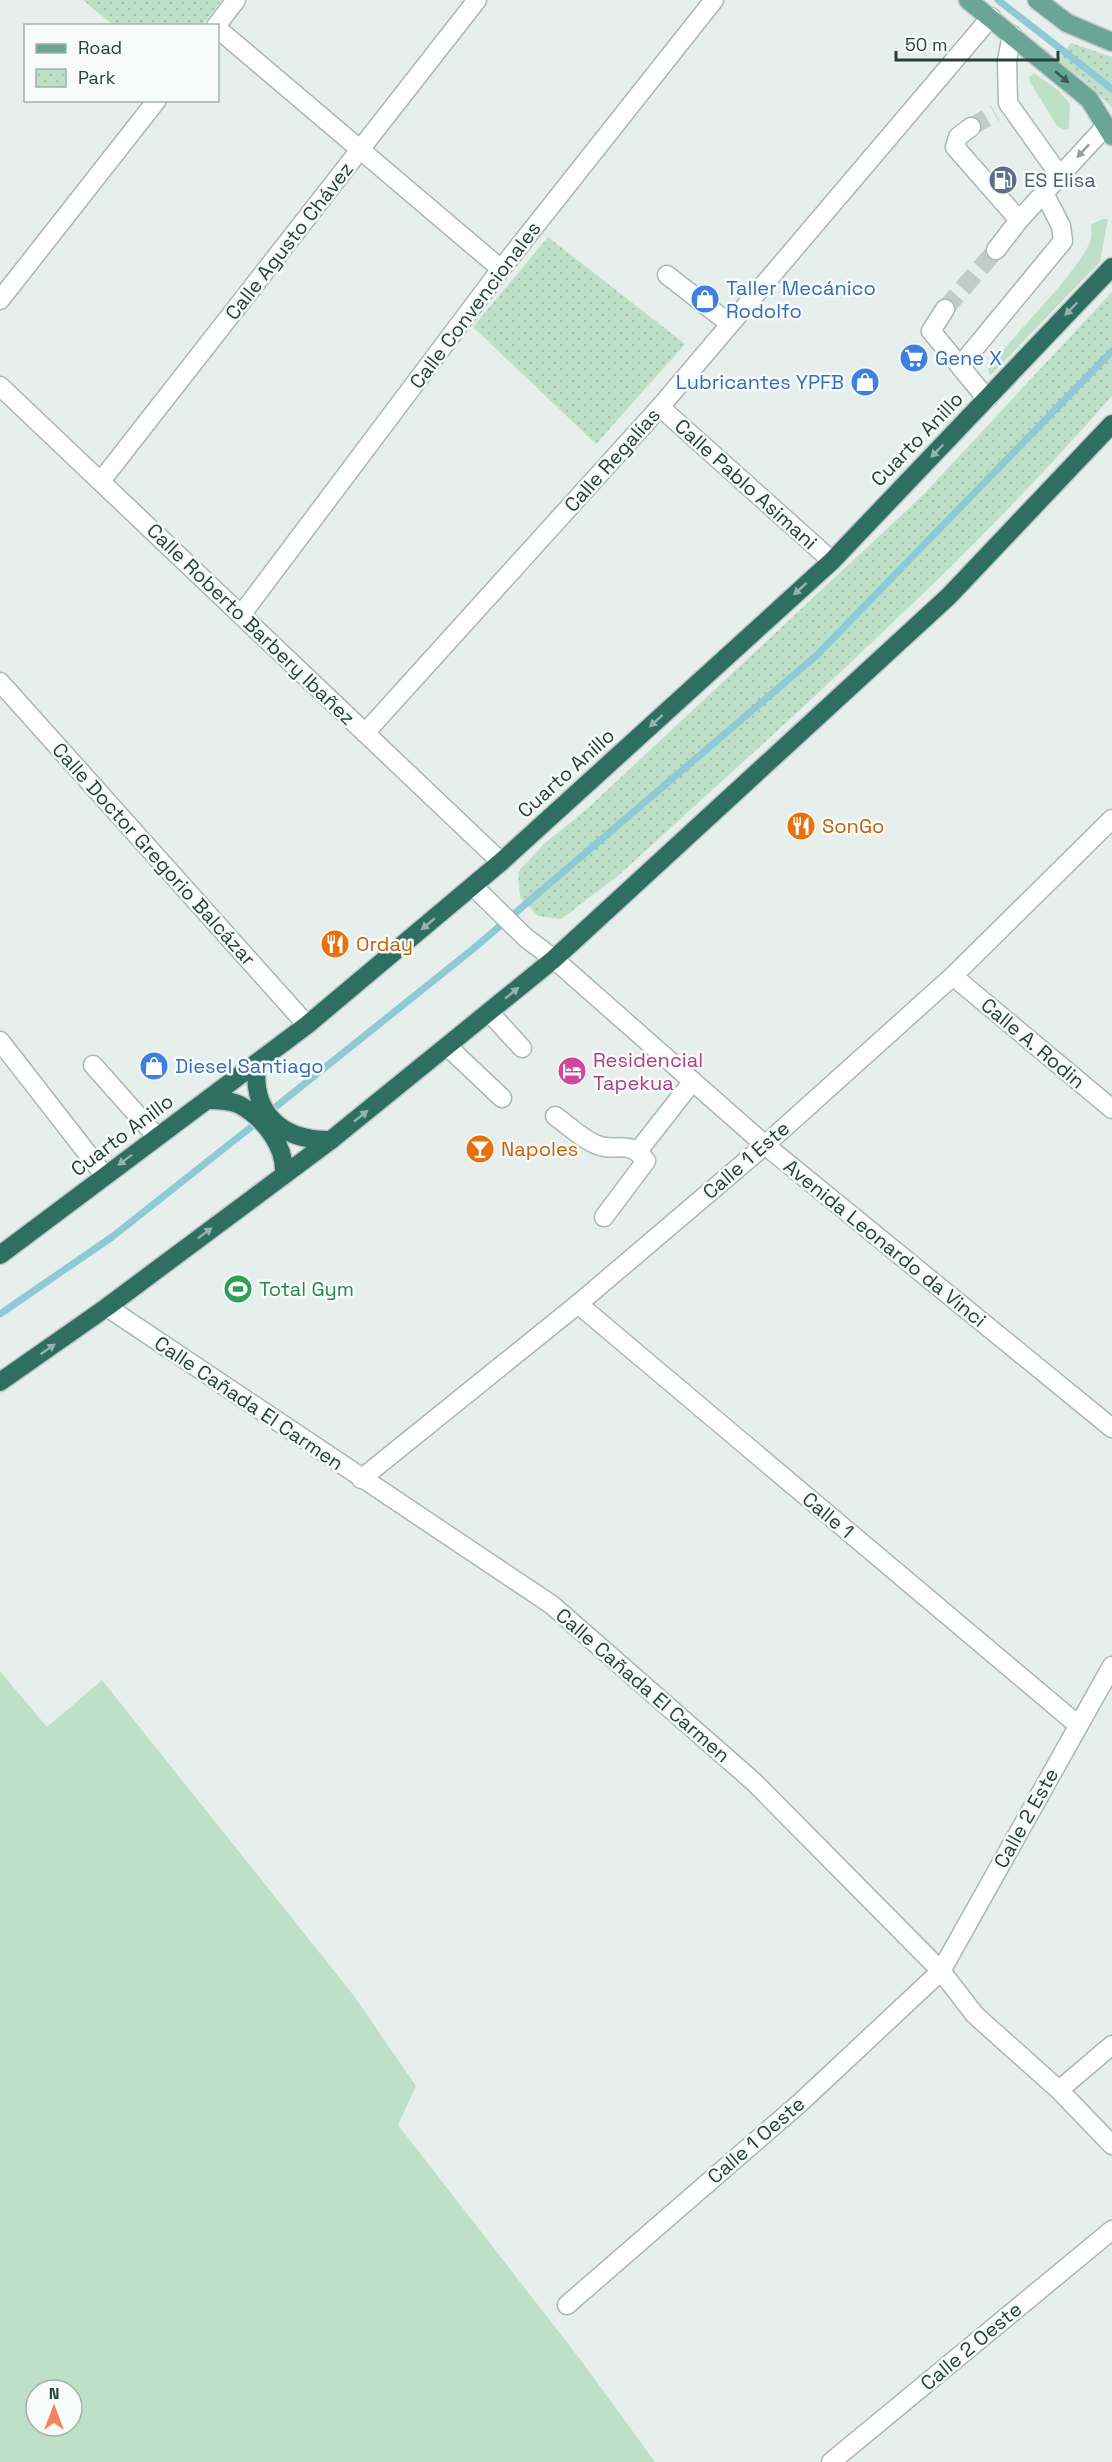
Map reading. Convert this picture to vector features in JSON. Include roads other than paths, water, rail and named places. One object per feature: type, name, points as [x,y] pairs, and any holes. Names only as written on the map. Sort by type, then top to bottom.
[{"type":"highway","name":"Cuarto Anillo","points":[[1,1252],[307,1025],[501,862],[832,561],[1112,267]]},
{"type":"highway","points":[[0,1382],[107,1307],[331,1140],[554,959],[949,596],[1112,424]]},
{"type":"highway","points":[[257,1063],[258,1112]]},
{"type":"highway","points":[[207,1100],[224,1100],[258,1112],[276,1132],[285,1160],[284,1175]]},
{"type":"highway","points":[[276,1132],[314,1140],[331,1140]]},
{"type":"main road","points":[[968,0],[1089,99],[1109,131]]},
{"type":"main road","points":[[1037,0],[1067,23],[1112,42]]},
{"type":"street","points":[[219,24],[236,0]]},
{"type":"street","name":"Calle Agusto Chávez","points":[[101,481],[477,0]]},
{"type":"street","name":"Calle Convencionales","points":[[241,615],[501,268],[714,0]]},
{"type":"street","name":"Calle Regalías","points":[[365,733],[660,407],[991,17]]},
{"type":"street","points":[[219,29],[501,268]]},
{"type":"street","points":[[1012,35],[1001,108],[1060,176]]},
{"type":"street","points":[[0,300],[155,102]]},
{"type":"street","points":[[971,127],[958,137],[956,147],[1019,220]]},
{"type":"street","points":[[996,250],[1019,220],[1060,176],[1109,131]]},
{"type":"street","points":[[960,366],[1063,241],[1061,226],[1044,193]]},
{"type":"street","points":[[667,275],[730,324]]},
{"type":"street","points":[[945,309],[931,331],[987,399]]},
{"type":"street","name":"Calle Roberto Barbery Ibañez","points":[[0,386],[501,862]]},
{"type":"street","name":"Calle Pablo Asimani","points":[[660,407],[832,561]]},
{"type":"street","name":"Calle Doctor Gregorio Balcázar","points":[[0,682],[307,1025]]},
{"type":"street","name":"Calle 1 Este","points":[[361,1479],[578,1304],[765,1144],[953,976],[1112,819]]},
{"type":"street","name":"Avenida Leonardo da Vinci","points":[[473,886],[526,938],[554,959],[765,1144],[1112,1428]]},
{"type":"street","name":"Calle A. Rodin","points":[[953,976],[1112,1109]]},
{"type":"street","points":[[489,1012],[522,1048]]},
{"type":"street","points":[[0,1041],[7,1063],[105,1176]]},
{"type":"street","points":[[447,1046],[502,1098]]},
{"type":"street","points":[[93,1065],[157,1137]]},
{"type":"street","points":[[638,1151],[693,1081]]},
{"type":"street","points":[[555,1116],[595,1144],[620,1145],[638,1151],[646,1163],[604,1217]]},
{"type":"street","name":"Calle 1","points":[[578,1304],[1078,1725]]},
{"type":"street","name":"Calle Cañada El Carmen","points":[[107,1307],[552,1605],[754,1782],[941,1971],[975,2015],[1059,2090],[1112,2145]]},
{"type":"street","name":"Calle 2 Este","points":[[941,1971],[1112,1666]]},
{"type":"street","name":"Calle 1 Oeste","points":[[567,2305],[801,2102],[941,1971]]},
{"type":"street","points":[[1059,2090],[1112,2045]]},
{"type":"street","name":"Calle 2 Oeste","points":[[831,2462],[1112,2230]]},
{"type":"waterway","points":[[998,0],[1112,89]]},
{"type":"waterway","points":[[268,1113],[473,949],[817,655],[1112,351]]},
{"type":"waterway","points":[[0,1314],[112,1237],[260,1120]]},
{"type":"tunnel","points":[[971,127],[995,113]]},
{"type":"tunnel","points":[[945,309],[996,250]]},
{"type":"place","name":"ES Elisa","points":[[1003,180]]},
{"type":"place","name":"Taller Mecánico Rodolfo","points":[[705,299]]},
{"type":"place","name":"Gene X","points":[[914,358]]},
{"type":"place","name":"Lubricantes YPFB","points":[[865,382]]},
{"type":"place","name":"SonGo","points":[[801,826]]},
{"type":"place","name":"Orday","points":[[335,944]]},
{"type":"place","name":"Diesel Santiago","points":[[154,1066]]},
{"type":"place","name":"Residencial Tapekua","points":[[572,1071]]},
{"type":"place","name":"Napoles","points":[[480,1149]]},
{"type":"place","name":"Total Gym","points":[[238,1289]]}]
